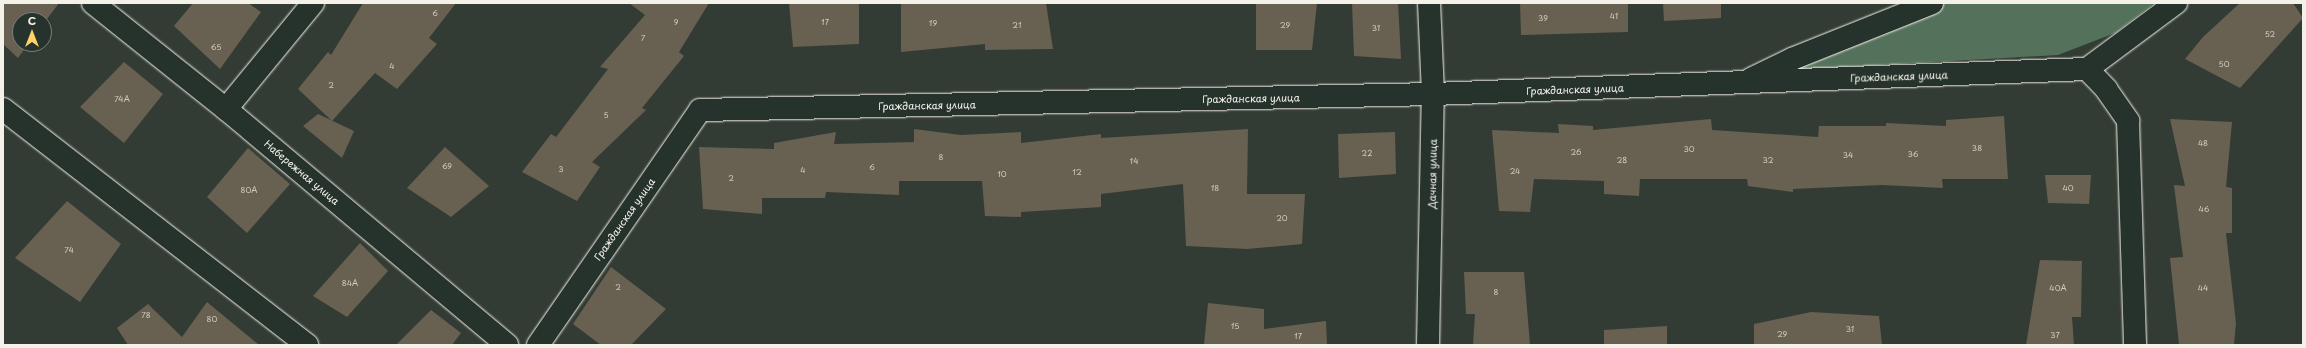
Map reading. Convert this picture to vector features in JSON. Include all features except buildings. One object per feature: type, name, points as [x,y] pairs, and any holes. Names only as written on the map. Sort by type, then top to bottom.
[{"type":"street","name":"Набережная улица","points":[[93,3],[226,109],[507,345]]},
{"type":"street","points":[[226,109],[313,3]]},
{"type":"street","name":"Дачная улица","points":[[1428,345],[1433,94],[1429,3]]},
{"type":"street","points":[[1744,82],[1792,59],[1932,3]]},
{"type":"street","points":[[2135,345],[2128,121],[2106,89],[2087,69],[2176,3]]},
{"type":"street","name":"Гражданская улица","points":[[538,345],[700,110],[1433,94],[2087,69]]},
{"type":"street","points":[[3,109],[307,345]]},
{"type":"green space","points":[[1946,3],[2154,3],[2115,33],[2058,55],[1790,70],[1800,61]]}]
